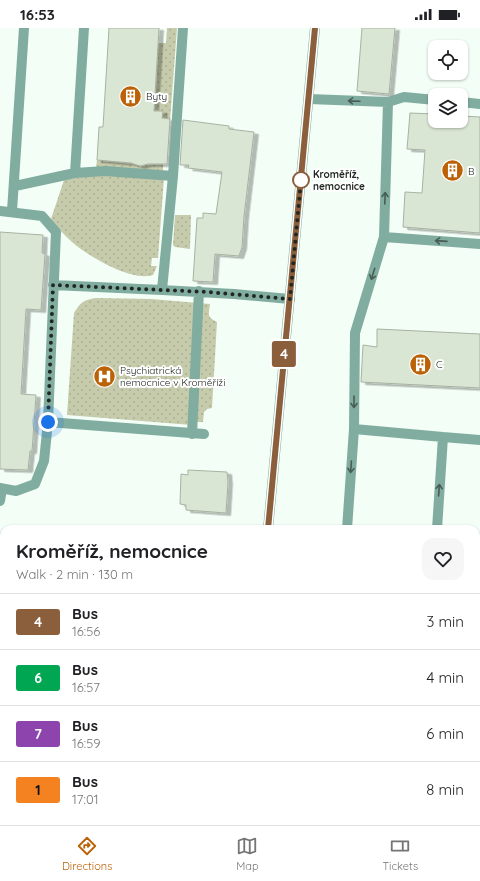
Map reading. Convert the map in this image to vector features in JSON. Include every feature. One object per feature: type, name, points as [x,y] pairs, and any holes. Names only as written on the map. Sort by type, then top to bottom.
[{"type":"street","points":[[12,211],[24,28]]},
{"type":"street","points":[[75,173],[84,28]]},
{"type":"street","points":[[162,290],[173,176],[183,28]]},
{"type":"street","points":[[268,525],[315,28]]},
{"type":"street","points":[[309,99],[388,102],[404,97],[428,99]]},
{"type":"street","points":[[347,525],[354,428],[355,334],[384,237],[388,102]]},
{"type":"street","points":[[468,103],[480,104]]},
{"type":"street","points":[[14,186],[75,173],[105,171],[173,176]]},
{"type":"street","points":[[0,211],[12,211],[42,216],[56,232],[48,422],[44,461],[35,484],[16,491],[1,489],[0,501]]},
{"type":"street","points":[[384,237],[480,244]]},
{"type":"street","points":[[53,285],[199,291],[290,299]]},
{"type":"street","points":[[192,434],[199,291]]},
{"type":"street","points":[[48,422],[204,434]]},
{"type":"street","points":[[354,428],[480,440]]},
{"type":"street","points":[[437,525],[443,437]]},
{"type":"green space","points":[[167,28],[177,28],[170,121],[153,138],[162,111],[154,111],[158,43],[166,43]]},
{"type":"green space","points":[[163,146],[163,171],[96,167],[97,160],[133,163],[140,166],[151,164]]},
{"type":"green space","points":[[93,175],[164,178],[158,258],[152,258],[151,266],[157,266],[153,275],[133,275],[110,266],[88,254],[72,242],[51,219],[64,180]]},
{"type":"green space","points":[[175,215],[191,215],[190,249],[175,247],[173,245]]},
{"type":"green space","points":[[96,298],[151,299],[210,304],[210,317],[217,322],[212,408],[207,409],[204,412],[203,422],[193,422],[193,425],[67,415],[74,313],[83,302]]},
{"type":"building","name":"Byty","points":[[109,28],[159,28],[154,111],[163,111],[162,118],[170,119],[167,164],[148,164],[140,166],[131,163],[97,160],[99,127],[103,127]]},
{"type":"building","points":[[362,28],[395,28],[389,94],[357,91]]},
{"type":"building","name":"B","points":[[410,113],[428,114],[428,128],[468,128],[468,116],[480,117],[480,233],[403,227],[405,192],[422,193],[425,150],[407,149]]},
{"type":"building","points":[[183,120],[229,126],[229,129],[254,132],[244,216],[242,247],[239,256],[215,254],[213,282],[193,281],[197,218],[203,218],[203,213],[216,214],[222,172],[188,168],[189,165],[180,165]]},
{"type":"building","points":[[0,232],[43,235],[42,253],[45,254],[41,310],[26,309],[21,394],[36,395],[32,451],[30,451],[28,470],[0,469]]},
{"type":"building","name":"C","points":[[377,329],[480,334],[480,388],[361,382],[363,345],[377,347]]},
{"type":"building","points":[[188,470],[227,472],[228,482],[226,513],[186,510],[186,505],[180,504],[181,474],[188,475]]},
{"type":"bus line","name":"4","points":[[268,525],[315,28]]},
{"type":"place","name":"Byty","points":[[130,96]]},
{"type":"place","name":"B","points":[[452,171]]},
{"type":"place","name":"Kroměříž, nemocnice","points":[[301,180]]},
{"type":"place","name":"C","points":[[421,364]]},
{"type":"place","name":"Psychiatrická nemocnice v Kroměříži","points":[[104,376]]},
{"type":"route","points":[[48,422],[52,349],[53,285],[207,292],[290,299],[301,180]]}]
